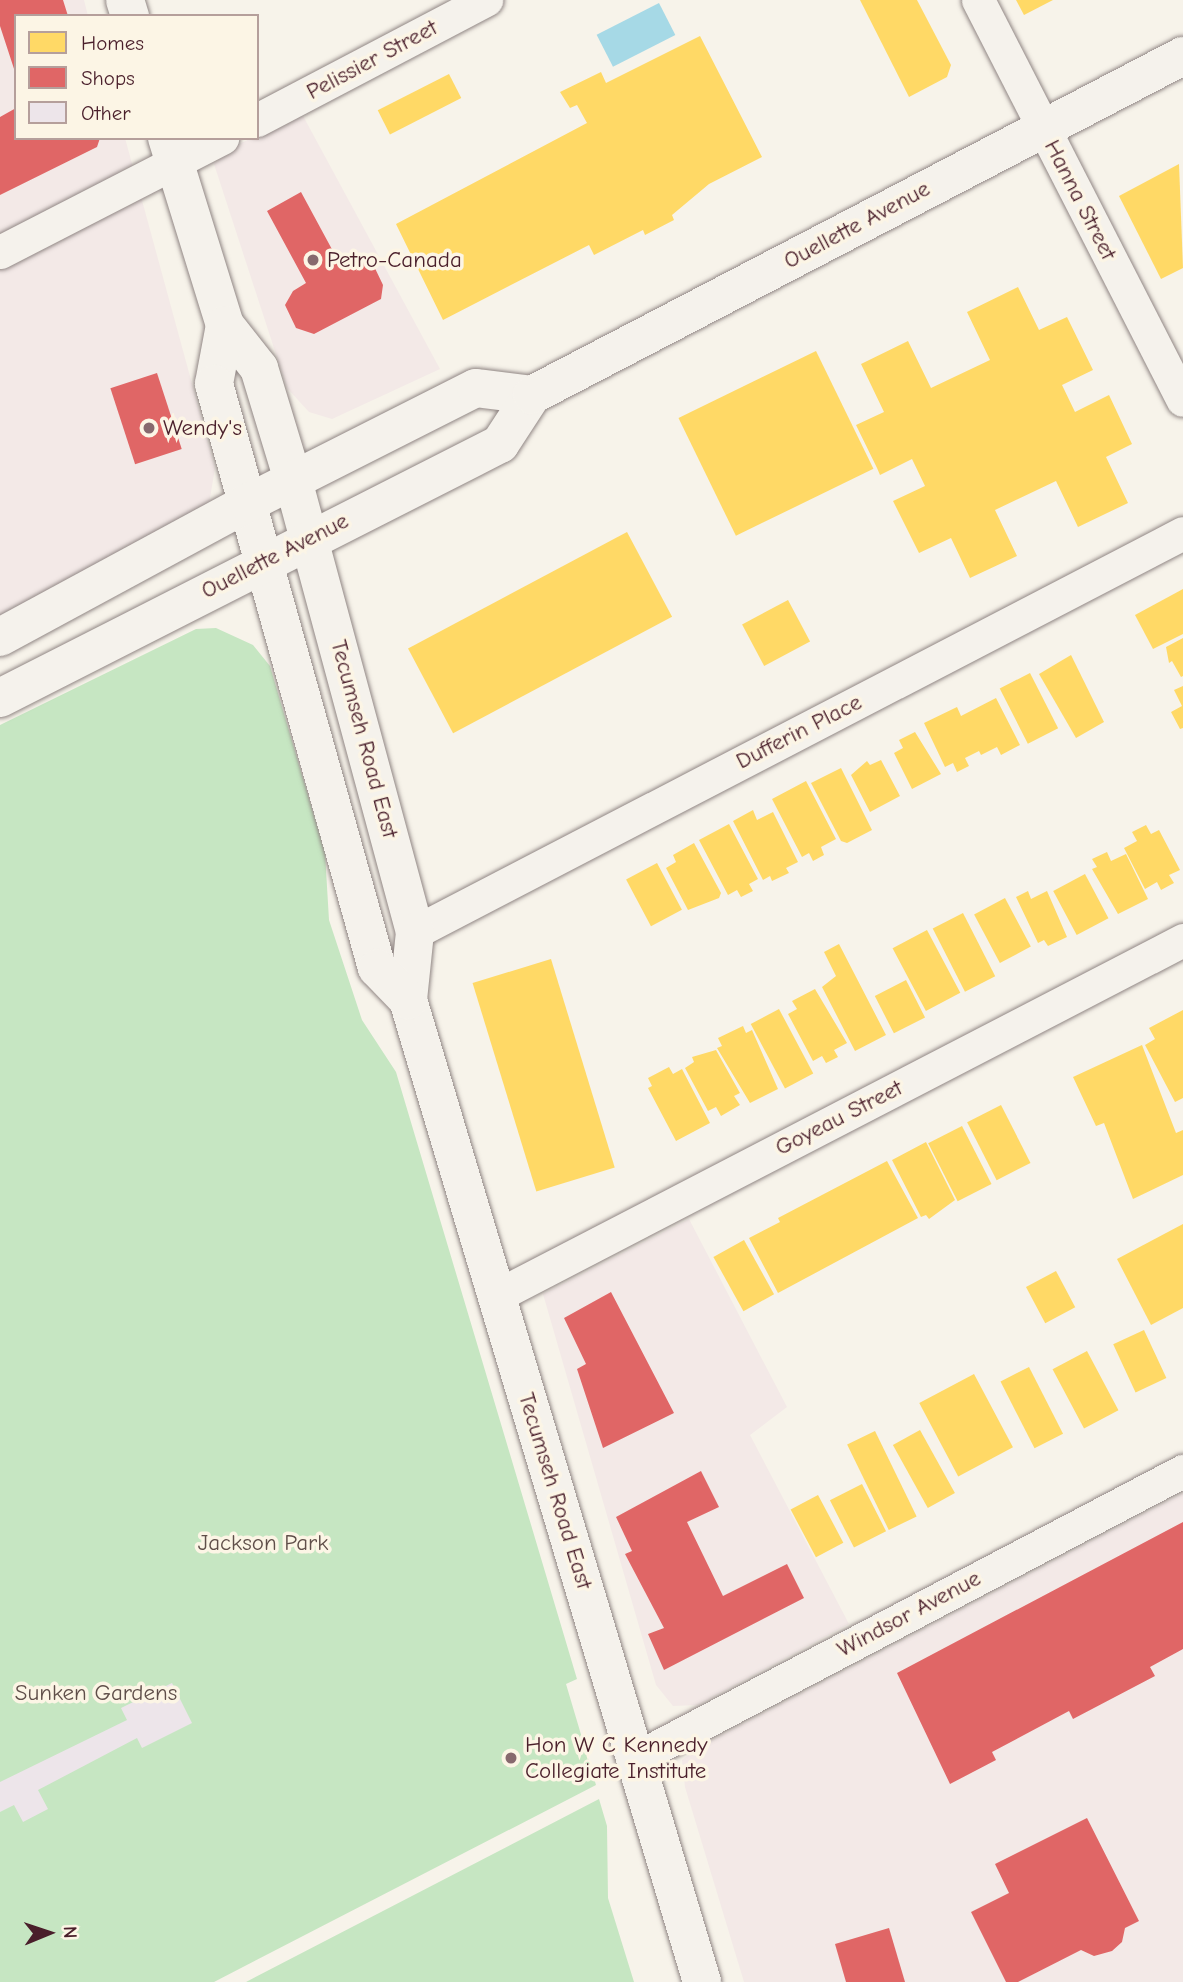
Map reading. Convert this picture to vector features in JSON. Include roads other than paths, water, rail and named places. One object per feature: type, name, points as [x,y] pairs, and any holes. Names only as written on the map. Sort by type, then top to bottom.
[{"type":"main road","name":"Ouellette Avenue","points":[[0,698],[264,560],[500,444],[532,395],[1183,56]]},
{"type":"main road","points":[[171,150],[225,325]]},
{"type":"main road","name":"Tecumseh Road East","points":[[225,325],[259,368],[293,480],[415,932],[408,1000],[702,1982]]},
{"type":"main road","name":"Tecumseh Road East","points":[[225,325],[214,384],[377,968],[408,1000]]},
{"type":"main road","points":[[0,638],[248,503],[476,388],[532,395]]},
{"type":"street","name":"Pelissier Street","points":[[259,119],[486,0]]},
{"type":"street","name":"Hanna Street","points":[[978,0],[1183,400]]},
{"type":"street","points":[[0,252],[171,150],[214,140]]},
{"type":"street","name":"Dufferin Place","points":[[415,932],[1183,533]]},
{"type":"street","name":"Goyeau Street","points":[[496,1296],[1183,940]]},
{"type":"street","name":"Windsor Avenue","points":[[636,1758],[1183,1471]]},
{"type":"water","points":[[659,3],[675,35],[613,67],[597,35]]},
{"type":"place","name":"Petro-Canada","points":[[313,260]]},
{"type":"place","name":"Wendy's","points":[[149,428]]},
{"type":"place","name":"Hon W C Kennedy Collegiate Institute","points":[[511,1758]]},
{"type":"park label","name":"Jackson Park","points":[[263,1543]]},
{"type":"park label","name":"Sunken Gardens","points":[[96,1693]]}]
